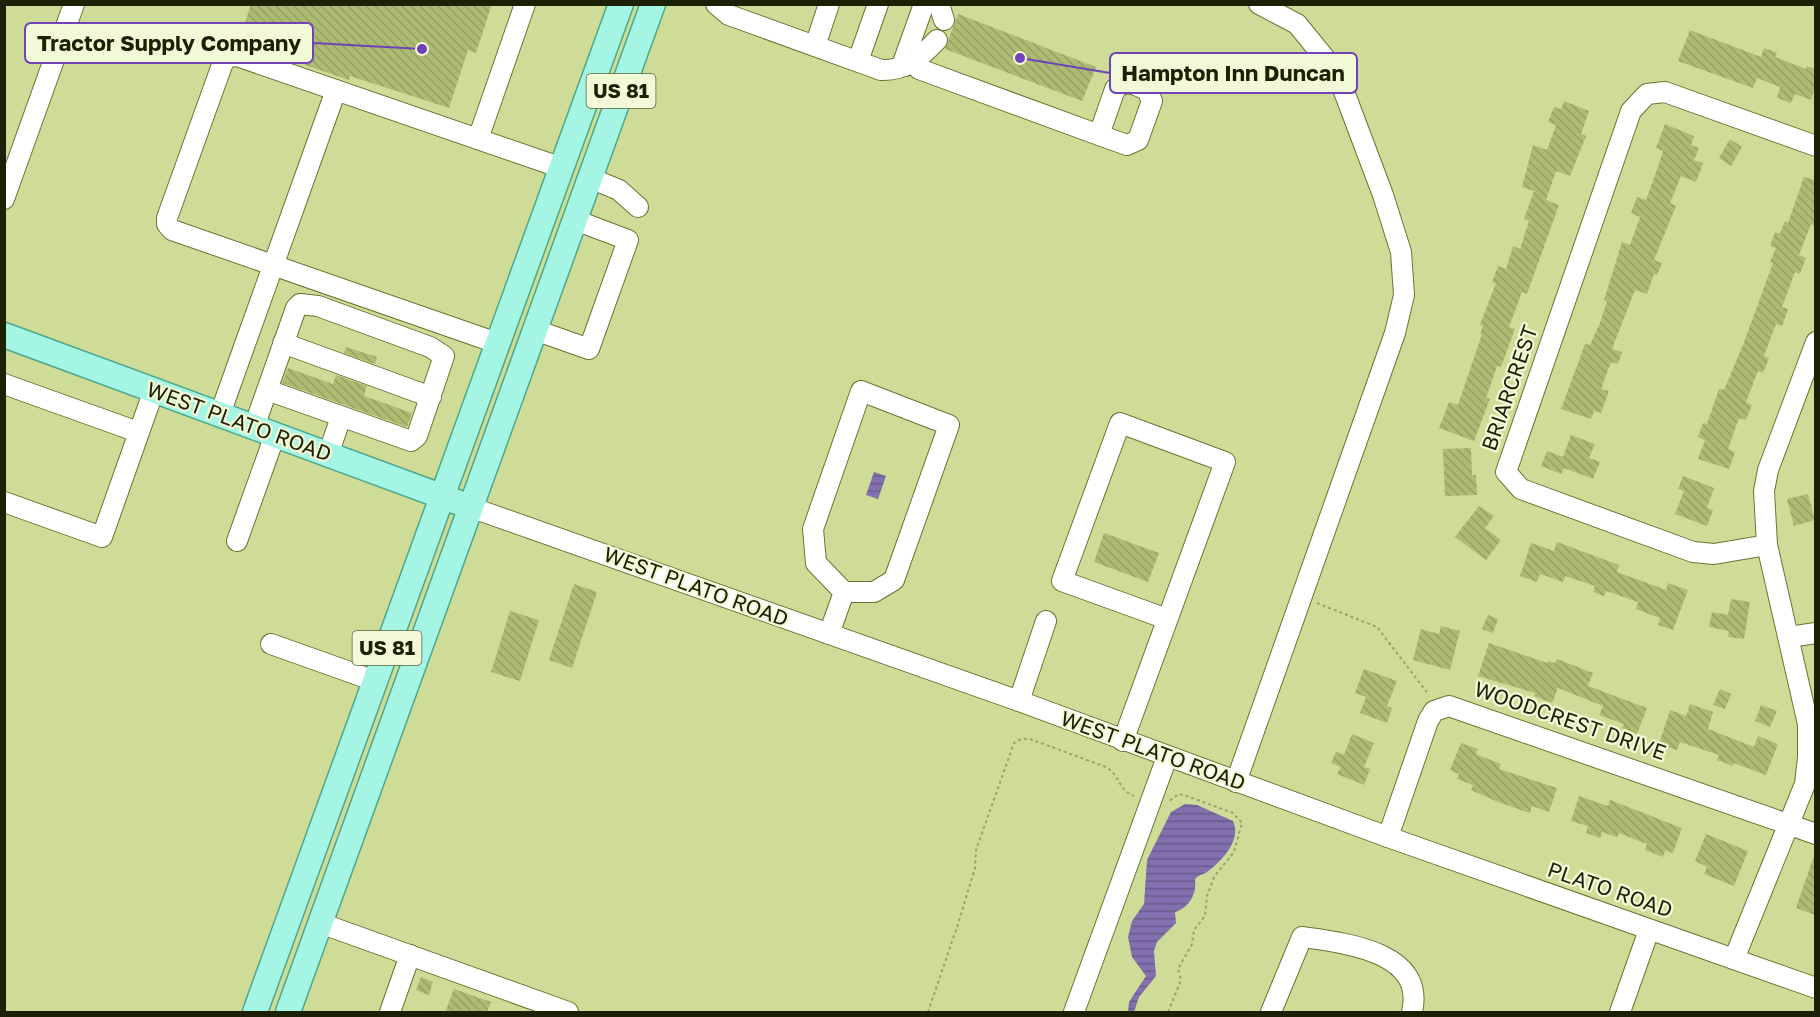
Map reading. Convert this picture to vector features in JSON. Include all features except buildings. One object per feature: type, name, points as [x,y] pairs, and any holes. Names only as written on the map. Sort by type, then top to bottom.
[{"type":"main road","name":"US 81","points":[[255,1012],[621,4]]},
{"type":"main road","name":"US 81","points":[[288,1012],[653,4]]},
{"type":"main road","points":[[562,168],[590,178]]},
{"type":"main road","name":"WEST PLATO ROAD","points":[[4,335],[470,507]]},
{"type":"main road","points":[[292,912],[320,923]]},
{"type":"street","points":[[4,199],[74,4]]},
{"type":"street","points":[[478,139],[525,4]]},
{"type":"street","points":[[716,4],[729,15],[880,69],[910,64],[937,40]]},
{"type":"street","points":[[814,46],[829,4]]},
{"type":"street","points":[[858,61],[878,4]]},
{"type":"street","points":[[924,4],[904,60],[919,69],[1099,135]]},
{"type":"street","points":[[1236,782],[1395,333],[1404,295],[1401,252],[1383,195],[1337,73],[1297,24],[1259,4]]},
{"type":"street","points":[[497,343],[172,230],[167,225],[214,87],[227,57],[237,56],[562,168]]},
{"type":"street","points":[[220,414],[336,90]]},
{"type":"street","name":"BRIARCREST","points":[[1767,545],[1714,554],[1694,552],[1521,489],[1506,472],[1631,111],[1647,94],[1665,92],[1815,146]]},
{"type":"street","points":[[590,178],[618,190],[638,207]]},
{"type":"street","points":[[535,330],[589,349],[628,240],[574,220]]},
{"type":"street","points":[[318,306],[326,284]]},
{"type":"street","points":[[237,541],[264,431],[267,390],[296,308],[305,303],[318,306],[430,347],[444,356],[417,436],[411,441],[267,390]]},
{"type":"street","points":[[430,347],[438,323]]},
{"type":"street","points":[[1734,959],[1805,784],[1808,724],[1767,545],[1764,491],[1768,470],[1811,367],[1815,342]]},
{"type":"street","points":[[283,343],[431,397]]},
{"type":"street","points":[[4,384],[138,432]]},
{"type":"street","points":[[4,502],[102,537],[154,390]]},
{"type":"street","points":[[861,390],[949,425],[894,580],[874,592],[843,592],[816,563],[813,529],[861,390]]},
{"type":"street","points":[[328,455],[341,417]]},
{"type":"street","points":[[1123,741],[1225,462],[1120,423],[1062,581],[1167,620]]},
{"type":"street","name":"WEST PLATO ROAD","points":[[470,507],[1019,701],[1388,837]]},
{"type":"street","points":[[829,634],[843,592]]},
{"type":"street","points":[[1019,701],[1046,621]]},
{"type":"street","points":[[1788,637],[1815,633]]},
{"type":"street","points":[[271,644],[375,681]]},
{"type":"street","name":"WOODCREST DRIVE","points":[[1439,710],[1449,706],[1462,708],[1815,834]]},
{"type":"street","points":[[1388,837],[1425,727],[1434,711],[1439,710]]},
{"type":"street","points":[[1074,1012],[1167,757]]},
{"type":"street","name":"PLATO ROAD","points":[[1388,837],[1815,988]]},
{"type":"street","points":[[320,923],[568,1012]]},
{"type":"street","points":[[1620,1012],[1649,930]]},
{"type":"street","points":[[1271,1012],[1302,937],[1349,943],[1381,954],[1406,974],[1415,1000],[1412,1012]]},
{"type":"street","points":[[390,1012],[410,955]]},
{"type":"path","points":[[1303,597],[1377,627],[1439,710]]},
{"type":"path","points":[[928,1012],[975,868],[976,850],[1014,743],[1021,739],[1030,739],[1106,767],[1114,772],[1122,790],[1142,799]]},
{"type":"path","points":[[1166,804],[1173,797],[1184,795],[1233,813],[1242,823],[1231,858],[1217,873],[1210,885],[1205,916],[1194,930],[1192,944],[1178,969],[1181,980],[1168,1012]]},
{"type":"shaded area","points":[[874,472],[886,476],[878,499],[866,495]]},
{"type":"shaded area","points":[[1185,804],[1197,805],[1233,821],[1235,835],[1233,843],[1219,862],[1195,879],[1195,890],[1191,900],[1175,912],[1176,923],[1157,942],[1154,951],[1156,976],[1139,997],[1134,1012],[1128,1012],[1129,1002],[1146,976],[1132,957],[1128,937],[1132,921],[1144,904],[1147,860],[1171,812]]},
{"type":"place","name":"Tractor Supply Company","points":[[422,49]]},
{"type":"place","name":"Hampton Inn Duncan","points":[[1020,58]]}]
